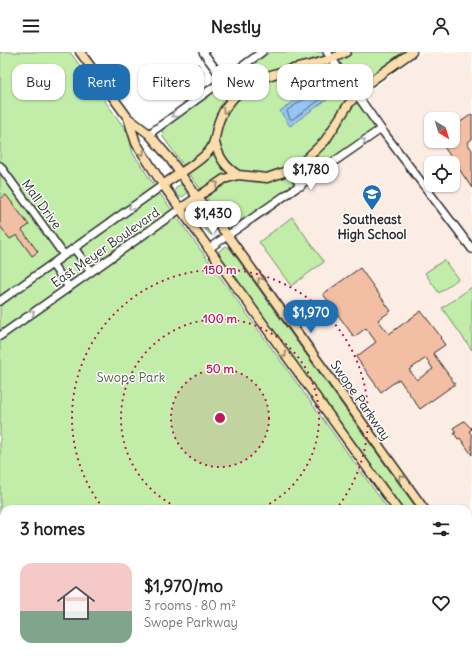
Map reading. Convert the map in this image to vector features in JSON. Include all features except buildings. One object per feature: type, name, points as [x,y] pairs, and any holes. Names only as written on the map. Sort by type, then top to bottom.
[{"type":"main road","name":"Swope Parkway","points":[[80,52],[128,118],[149,134],[228,236],[421,505]]},
{"type":"main road","points":[[269,75],[280,70],[315,64],[329,55],[346,52]]},
{"type":"main road","name":"East Meyer Boulevard","points":[[373,79],[412,52]]},
{"type":"main road","points":[[232,100],[220,118],[215,143],[223,161],[238,175]]},
{"type":"main road","name":"East Meyer Boulevard","points":[[180,209],[224,179],[238,175],[267,178],[290,170],[303,162],[325,141],[353,100]]},
{"type":"main road","name":"Swope Parkway","points":[[128,118],[136,142],[163,185],[394,505]]},
{"type":"main road","name":"East Meyer Boulevard","points":[[163,185],[209,152],[215,143]]},
{"type":"street","points":[[203,52],[212,64]]},
{"type":"street","points":[[245,64],[262,52]]},
{"type":"street","points":[[329,55],[335,64]]},
{"type":"street","points":[[149,134],[212,87]]},
{"type":"street","points":[[361,100],[381,129],[472,249]]},
{"type":"street","points":[[208,249],[301,186],[381,129]]},
{"type":"street","name":"Mall Drive","points":[[0,166],[64,255]]},
{"type":"street","points":[[290,170],[301,186]]},
{"type":"street","name":"East Meyer Boulevard","points":[[0,301],[163,185]]},
{"type":"street","name":"East Meyer Boulevard","points":[[0,336],[180,209]]},
{"type":"street","points":[[74,248],[92,271]]},
{"type":"street","points":[[52,264],[69,287]]},
{"type":"shaded area","points":[[423,52],[472,52],[472,505],[426,505],[234,237],[389,130],[370,105],[369,100],[373,100],[373,89]]},
{"type":"green space","name":"Swope Park","points":[[0,52],[70,52],[79,64],[73,64],[73,100],[104,100],[128,133],[133,153],[158,191],[385,505],[0,505]]},
{"type":"green space","points":[[270,52],[323,52],[343,58],[352,52],[406,52],[373,78],[373,64],[277,64],[277,100],[354,100],[377,128],[235,226],[226,225],[163,137],[162,129],[212,93],[212,100],[269,100],[269,64],[253,64]]},
{"type":"green space","points":[[181,185],[185,187],[187,191],[185,195],[181,197],[177,195],[175,191],[177,187]]},
{"type":"green space","points":[[198,205],[204,212],[195,218],[189,212]]},
{"type":"green space","points":[[205,214],[216,229],[211,235],[197,220]]},
{"type":"green space","points":[[292,217],[324,262],[291,286],[259,242]]},
{"type":"green space","points":[[226,246],[231,250],[414,505],[398,505],[219,255],[219,251]]},
{"type":"green space","points":[[444,260],[458,279],[439,293],[425,273]]},
{"type":"green space","points":[[472,287],[472,350],[442,308]]},
{"type":"water","points":[[296,100],[326,100],[290,126],[280,111]]},
{"type":"place","name":"Southeast High School","points":[[372,211]]}]
